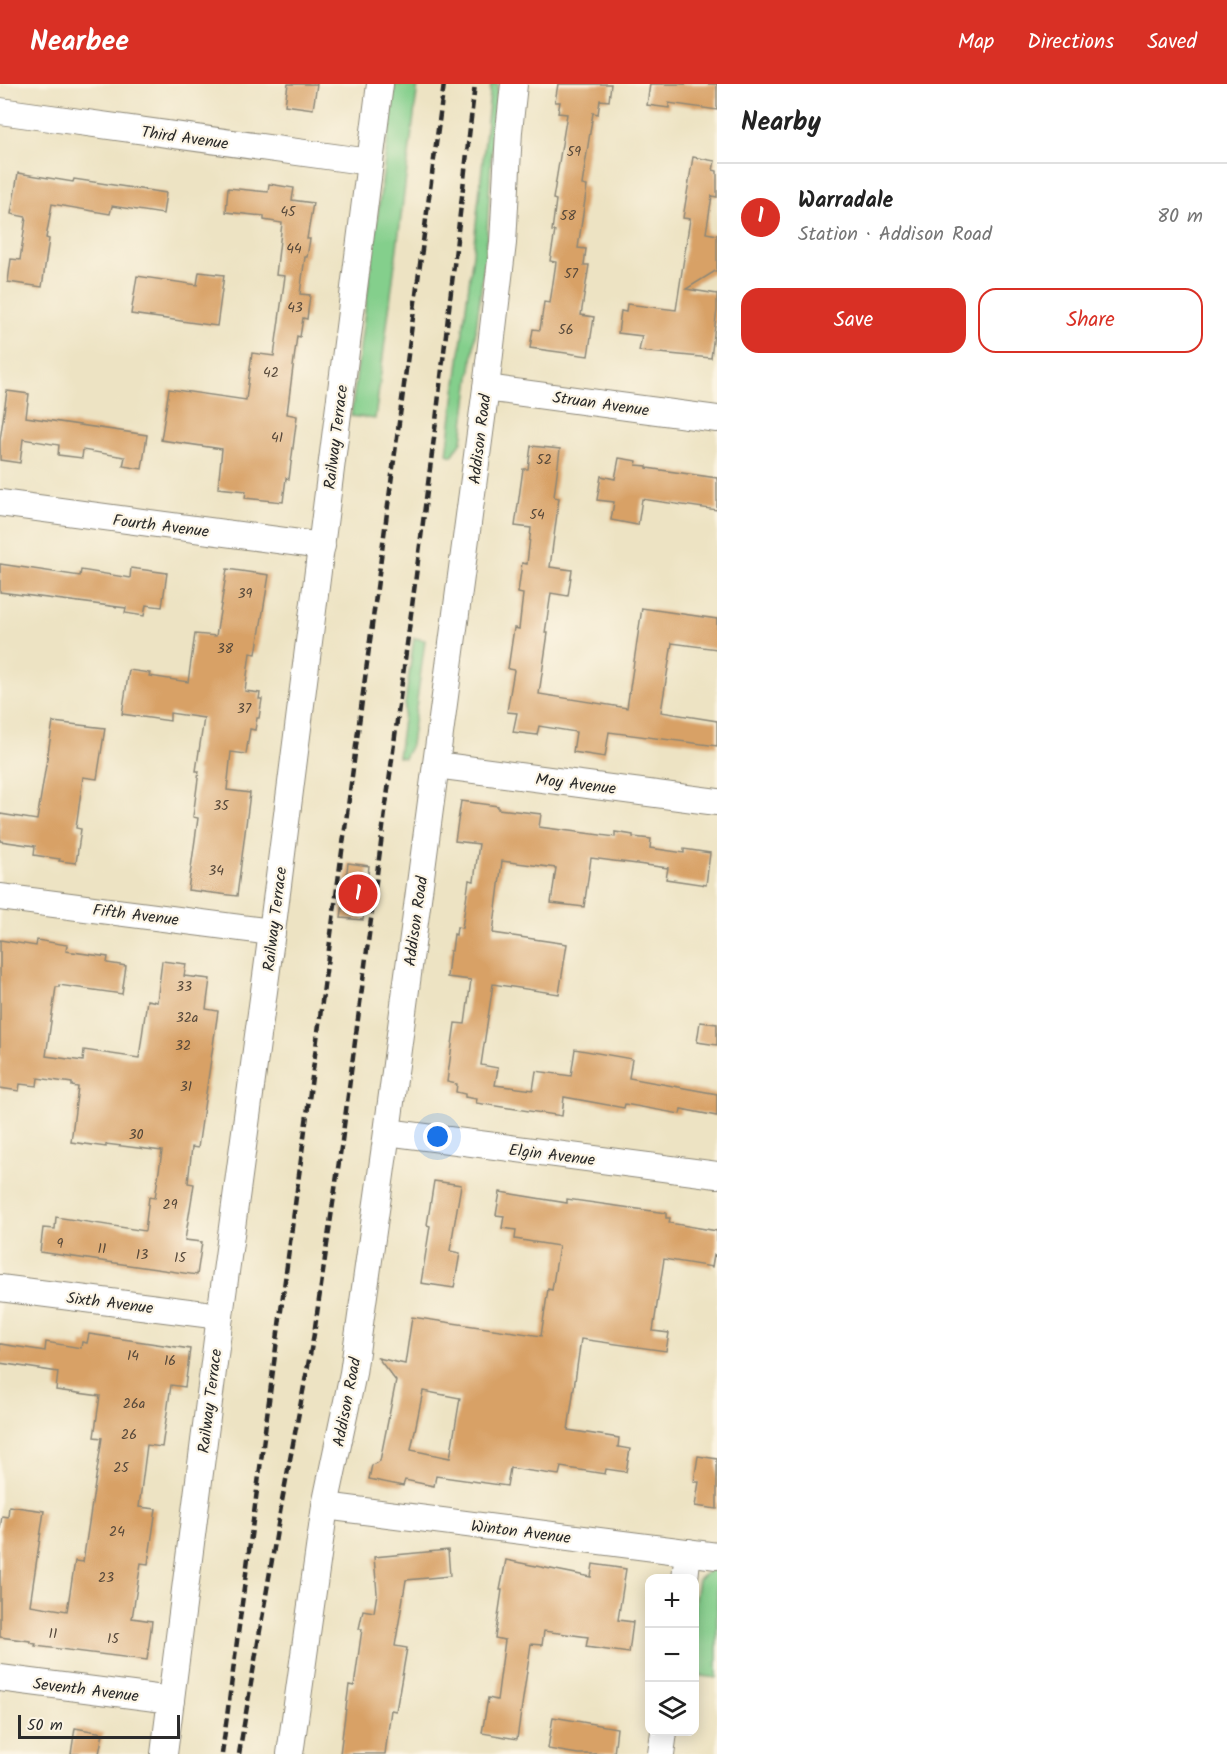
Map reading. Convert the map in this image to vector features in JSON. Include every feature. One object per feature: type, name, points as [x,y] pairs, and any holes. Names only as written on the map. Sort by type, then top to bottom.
[{"type":"street","name":"Railway Terrace","points":[[164,1754],[380,84]]},
{"type":"street","name":"Addison Road","points":[[290,1754],[325,1506],[353,1373],[387,1132],[486,388],[503,243],[514,84]]},
{"type":"street","name":"Third Avenue","points":[[0,111],[370,162]]},
{"type":"street","name":"Struan Avenue","points":[[486,388],[717,419]]},
{"type":"street","name":"Fourth Avenue","points":[[0,503],[321,546]]},
{"type":"street","name":"Moy Avenue","points":[[436,765],[717,802]]},
{"type":"street","name":"Fifth Avenue","points":[[0,897],[272,932]]},
{"type":"street","name":"Elgin Avenue","points":[[387,1132],[717,1175]]},
{"type":"street","name":"Sixth Avenue","points":[[0,1288],[220,1317]]},
{"type":"street","name":"Winton Avenue","points":[[325,1506],[717,1556]]},
{"type":"street","points":[[685,1574],[688,1552]]},
{"type":"street","name":"Seventh Avenue","points":[[0,1678],[171,1701]]},
{"type":"street","points":[[661,1754],[663,1736]]},
{"type":"green space","points":[[395,84],[418,84],[375,419],[351,416]]},
{"type":"green space","points":[[491,84],[498,84],[493,127],[486,249],[462,441],[452,456],[447,454],[473,253]]},
{"type":"green space","points":[[414,638],[425,640],[411,745],[404,758],[398,757]]},
{"type":"green space","points":[[712,1568],[717,1569],[717,1678],[699,1676],[699,1579]]},
{"type":"building","points":[[288,84],[317,84],[313,109],[285,105]]},
{"type":"building","points":[[558,84],[611,84],[609,101],[600,100],[598,114],[593,113],[582,185],[587,186],[578,248],[586,249],[584,265],[589,265],[581,315],[594,317],[588,356],[530,348],[533,329],[540,330],[544,302],[550,303],[556,262],[550,261],[555,231],[552,231],[556,200],[553,199],[567,114],[558,113],[560,102],[555,102]]},
{"type":"building","points":[[650,84],[717,84],[717,110],[669,103],[669,108],[647,105]]},
{"type":"building","points":[[693,157],[715,161],[713,170],[717,171],[717,197],[712,196],[706,233],[717,235],[717,270],[686,289],[717,294],[711,358],[639,351],[642,336],[618,333],[621,311],[626,312],[627,304],[676,310],[690,219],[683,218]]},
{"type":"building","points":[[18,173],[166,193],[163,214],[112,206],[110,214],[52,204],[46,238],[49,239],[42,287],[8,282],[11,259],[20,260],[26,217],[11,214]]},
{"type":"building","points":[[269,184],[294,188],[292,200],[313,203],[307,239],[310,239],[300,294],[310,295],[307,319],[303,318],[300,337],[297,336],[287,414],[297,416],[289,479],[286,478],[283,502],[245,498],[246,491],[218,488],[222,449],[161,440],[169,389],[246,400],[252,353],[274,356],[285,276],[276,275],[282,223],[264,220],[264,216],[226,212],[228,188],[268,192]]},
{"type":"building","points":[[199,272],[224,275],[217,326],[131,314],[137,276],[197,285]]},
{"type":"building","points":[[7,391],[29,394],[26,417],[147,435],[142,469],[123,466],[125,457],[83,450],[82,458],[58,455],[59,445],[23,439],[20,463],[0,460],[0,440]]},
{"type":"building","points":[[531,446],[560,449],[554,497],[559,498],[550,567],[572,570],[568,596],[551,593],[539,694],[627,708],[642,608],[717,619],[717,649],[672,643],[661,712],[717,721],[717,746],[609,732],[605,757],[573,752],[576,732],[539,726],[537,735],[513,732],[517,713],[507,712],[514,670],[508,669],[514,628],[519,629],[523,594],[518,593],[522,563],[527,564],[531,528],[515,526],[523,469],[528,469]]},
{"type":"building","points":[[619,458],[637,461],[636,465],[647,466],[647,468],[717,478],[717,510],[642,499],[638,525],[611,520],[614,502],[597,500],[601,476],[615,479]]},
{"type":"building","points":[[0,564],[80,576],[81,570],[130,578],[131,568],[167,573],[162,607],[146,605],[144,616],[125,613],[126,608],[0,592]]},
{"type":"building","points":[[227,569],[269,575],[256,654],[250,653],[245,691],[260,693],[259,699],[262,699],[259,718],[257,718],[255,730],[250,729],[246,754],[231,752],[227,790],[250,793],[237,896],[188,890],[198,818],[193,817],[199,771],[196,771],[204,718],[170,713],[170,721],[122,714],[129,670],[150,673],[149,676],[188,682],[195,634],[216,636]]},
{"type":"building","points":[[53,722],[105,728],[97,779],[83,777],[76,828],[81,829],[76,863],[34,855],[35,846],[0,841],[0,814],[37,820]]},
{"type":"building","points":[[461,801],[498,806],[498,809],[541,814],[539,827],[615,837],[615,832],[651,839],[650,848],[684,853],[684,849],[710,853],[706,885],[666,879],[668,868],[591,858],[584,907],[551,903],[556,868],[502,861],[493,933],[567,944],[559,994],[493,984],[481,1065],[498,1068],[495,1085],[533,1090],[536,1071],[571,1076],[575,1049],[632,1059],[629,1078],[717,1094],[717,1116],[681,1109],[680,1114],[625,1104],[624,1108],[564,1097],[562,1116],[476,1103],[477,1099],[465,1097],[465,1094],[456,1092],[457,1084],[447,1082],[455,1023],[465,1024],[471,980],[447,977],[450,951],[452,951],[457,927],[462,928],[469,880],[474,881],[479,844],[455,841]]},
{"type":"building","points":[[348,863],[369,866],[363,920],[341,918]]},
{"type":"building","points":[[0,940],[36,946],[37,940],[67,945],[66,951],[108,957],[107,963],[126,966],[122,994],[59,985],[56,987],[46,1056],[83,1061],[84,1050],[139,1058],[147,1000],[157,1002],[162,961],[186,964],[184,976],[210,979],[206,1009],[218,1011],[198,1148],[192,1147],[188,1183],[194,1184],[185,1240],[202,1242],[197,1275],[40,1252],[43,1228],[55,1229],[56,1217],[145,1231],[149,1197],[155,1198],[162,1151],[71,1142],[78,1087],[72,1086],[72,1083],[38,1078],[37,1086],[20,1084],[19,1091],[0,1088]]},
{"type":"building","points":[[700,1022],[717,1024],[717,1045],[697,1042]]},
{"type":"building","points":[[434,1181],[461,1185],[450,1251],[460,1253],[454,1288],[421,1283]]},
{"type":"building","points":[[500,1192],[567,1203],[567,1199],[666,1213],[666,1218],[670,1218],[669,1223],[717,1231],[717,1256],[714,1255],[712,1267],[664,1259],[653,1331],[669,1333],[666,1351],[581,1339],[568,1430],[619,1438],[618,1447],[630,1449],[626,1472],[606,1469],[605,1474],[561,1467],[559,1475],[510,1468],[507,1486],[436,1476],[434,1486],[405,1480],[403,1486],[369,1479],[372,1465],[380,1461],[396,1381],[378,1358],[405,1364],[412,1317],[541,1336],[548,1289],[552,1290],[559,1246],[515,1239],[516,1230],[502,1228],[504,1216],[496,1215]],"holes":[[[423,1391],[460,1398],[450,1458],[411,1450]]]},
{"type":"building","points":[[89,1334],[190,1349],[185,1387],[171,1385],[162,1447],[147,1445],[139,1507],[156,1509],[148,1564],[141,1563],[132,1618],[152,1621],[147,1660],[35,1646],[36,1644],[30,1641],[0,1637],[2,1516],[8,1517],[9,1506],[44,1511],[30,1605],[67,1611],[75,1561],[83,1562],[102,1438],[94,1437],[100,1396],[56,1390],[58,1372],[0,1363],[0,1344],[45,1351],[46,1342],[81,1348],[82,1342],[87,1343]]},
{"type":"building","points":[[698,1456],[717,1459],[717,1509],[695,1506],[699,1482],[694,1482]]},
{"type":"building","points":[[448,1550],[450,1576],[406,1580],[395,1646],[407,1648],[396,1711],[391,1710],[385,1754],[340,1754],[349,1685],[354,1686],[363,1610],[374,1612],[377,1593],[374,1557]]},
{"type":"building","points":[[506,1560],[591,1577],[593,1564],[626,1569],[618,1620],[633,1622],[629,1653],[586,1647],[588,1637],[544,1631],[542,1645],[531,1644],[517,1739],[482,1733],[488,1698],[497,1700],[505,1640],[495,1638]]},
{"type":"building","points":[[553,1717],[617,1728],[614,1754],[578,1754],[548,1749]]},
{"type":"building","points":[[75,1728],[103,1733],[99,1754],[71,1754]]},
{"type":"railway","points":[[222,1754],[444,84]]},
{"type":"railway","points":[[239,1754],[282,1501],[314,1334],[342,1141],[434,438],[475,84]]},
{"type":"place","name":"Warradale","points":[[358,894]]}]
